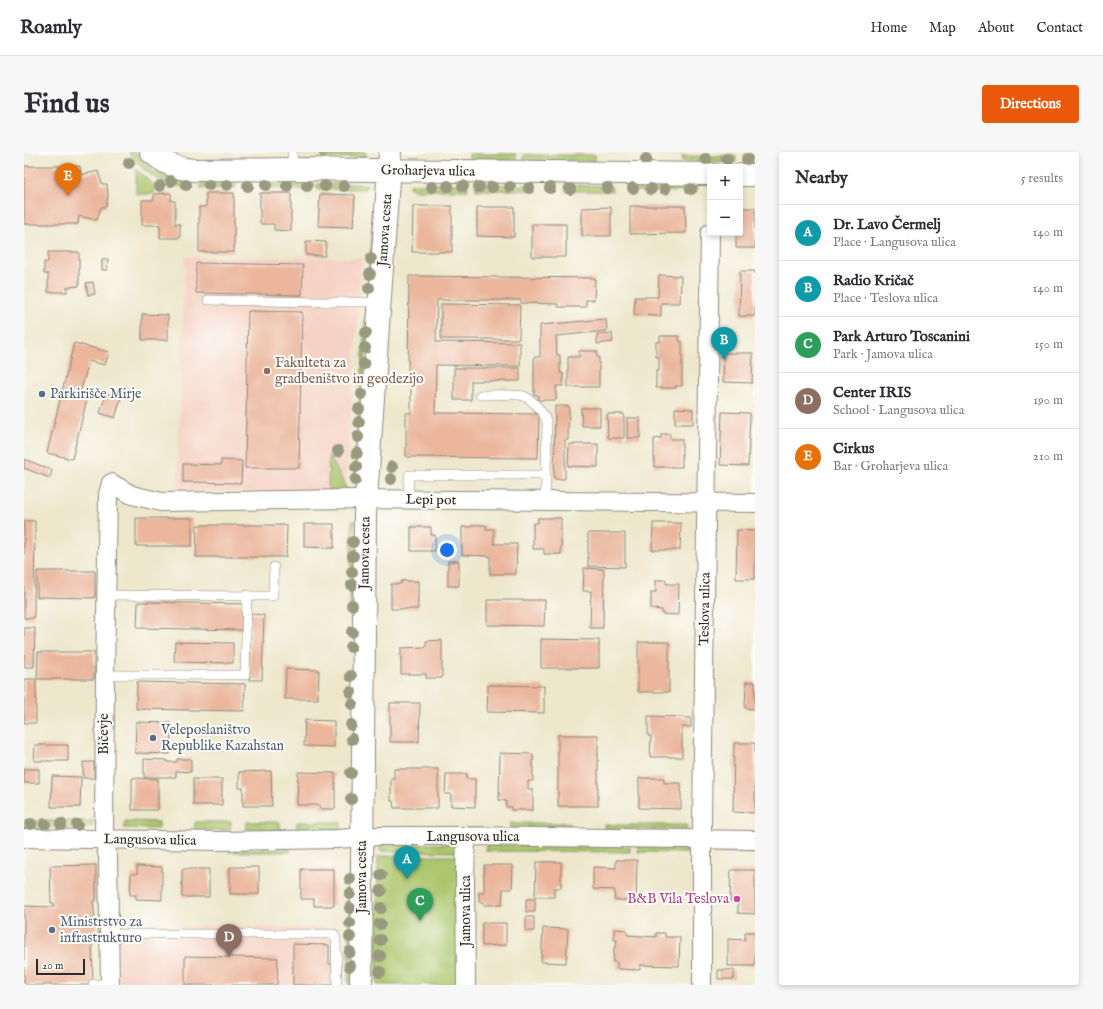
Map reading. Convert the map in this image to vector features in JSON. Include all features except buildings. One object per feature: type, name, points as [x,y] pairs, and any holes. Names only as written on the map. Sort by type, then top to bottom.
[{"type":"street","name":"Groharjeva ulica","points":[[151,152],[168,164],[191,169],[292,160],[390,161],[707,174]]},
{"type":"street","name":"Jamova cesta","points":[[362,985],[362,837],[366,499],[390,161]]},
{"type":"street","points":[[743,175],[755,175]]},
{"type":"street","name":"Teslova ulica","points":[[702,985],[702,840],[710,236]]},
{"type":"street","name":"Lepi pot","points":[[111,483],[132,494],[161,502],[366,499],[707,504],[755,503]]},
{"type":"street","name":"Bičevje","points":[[104,984],[109,934],[108,856],[104,839],[106,595],[108,494],[111,483]]},
{"type":"street","name":"Langusova ulica","points":[[24,838],[219,841],[466,836],[755,840]]},
{"type":"street","name":"Jamova ulica","points":[[466,836],[466,985]]},
{"type":"lane","points":[[208,300],[380,302]]},
{"type":"lane","points":[[480,395],[524,396],[544,414],[547,422],[545,502]]},
{"type":"lane","points":[[408,500],[409,475],[546,475]]},
{"type":"lane","points":[[106,595],[273,596],[274,567]]},
{"type":"lane","points":[[105,675],[245,675],[247,595]]},
{"type":"lane","points":[[109,934],[334,934],[336,939],[337,985]]},
{"type":"shaded area","name":"Fakulteta za gradbeništvo in geodezijo","points":[[185,257],[362,258],[345,491],[177,491]]},
{"type":"shaded area","points":[[118,925],[340,928],[340,985],[119,985]]},
{"type":"green space","points":[[129,152],[135,152],[147,165],[159,174],[173,180],[190,183],[190,188],[181,187],[155,177],[140,166]]},
{"type":"green space","points":[[322,152],[365,152],[367,157],[322,158]]},
{"type":"green space","points":[[469,154],[516,154],[516,160],[469,160]]},
{"type":"green space","points":[[524,155],[595,155],[595,161],[524,160]]},
{"type":"green space","points":[[682,156],[736,156],[736,162],[682,161]]},
{"type":"green space","points":[[136,169],[154,185],[154,194],[136,194]]},
{"type":"green space","points":[[201,183],[236,183],[236,188],[201,188]]},
{"type":"green space","points":[[262,183],[309,184],[309,189],[262,188]]},
{"type":"green space","points":[[317,184],[367,185],[364,189],[317,189]]},
{"type":"green space","points":[[467,184],[468,190],[414,190],[409,187],[409,185]]},
{"type":"green space","points":[[476,184],[533,185],[533,190],[476,190]]},
{"type":"green space","points":[[565,185],[611,186],[612,191],[565,191]]},
{"type":"green space","points":[[629,186],[698,187],[696,192],[630,191]]},
{"type":"green space","points":[[373,213],[377,213],[369,297],[367,297]]},
{"type":"green space","points":[[366,310],[369,310],[357,483],[354,483]]},
{"type":"green space","points":[[329,455],[346,488],[345,490],[328,490]]},
{"type":"green space","points":[[352,521],[355,521],[354,607],[350,608]]},
{"type":"green space","points":[[24,821],[94,821],[91,828],[24,827]]},
{"type":"green space","points":[[125,821],[159,822],[159,829],[124,828]]},
{"type":"green space","points":[[195,822],[231,822],[230,830],[195,830]]},
{"type":"green space","points":[[247,822],[280,822],[280,830],[246,829]]},
{"type":"green space","points":[[297,822],[341,822],[341,830],[297,830]]},
{"type":"green space","points":[[510,823],[570,823],[569,830],[510,830]]},
{"type":"green space","points":[[605,825],[687,825],[687,830],[605,829]]},
{"type":"green space","points":[[380,844],[461,844],[461,852],[380,851]]},
{"type":"green space","points":[[487,845],[630,847],[630,852],[486,851]]},
{"type":"green space","points":[[639,846],[688,848],[689,853],[638,852]]},
{"type":"green space","points":[[722,847],[755,847],[755,853],[712,853],[715,849]]},
{"type":"green space","points":[[229,849],[290,849],[290,852],[229,852]]},
{"type":"green space","points":[[378,856],[463,856],[462,985],[377,985]]},
{"type":"green space","points":[[349,865],[352,865],[351,985],[348,985]]},
{"type":"place","name":"Cirkus","points":[[68,196]]},
{"type":"place","name":"Radio Kričač","points":[[724,360]]},
{"type":"place","name":"Fakulteta za gradbeništvo in geodezijo","points":[[267,371]]},
{"type":"place","name":"Parkirišče Mirje","points":[[42,394]]},
{"type":"place","name":"Veleposlaništvo Republike Kazahstan","points":[[153,738]]},
{"type":"place","name":"Dr. Lavo Čermelj","points":[[407,879]]},
{"type":"place","name":"B&B Vila Teslova","points":[[737,899]]},
{"type":"place","name":"Park Arturo Toscanini","points":[[420,921]]},
{"type":"place","name":"Ministrstvo za infrastrukturo","points":[[52,930]]},
{"type":"place","name":"Center IRIS","points":[[229,957]]}]
